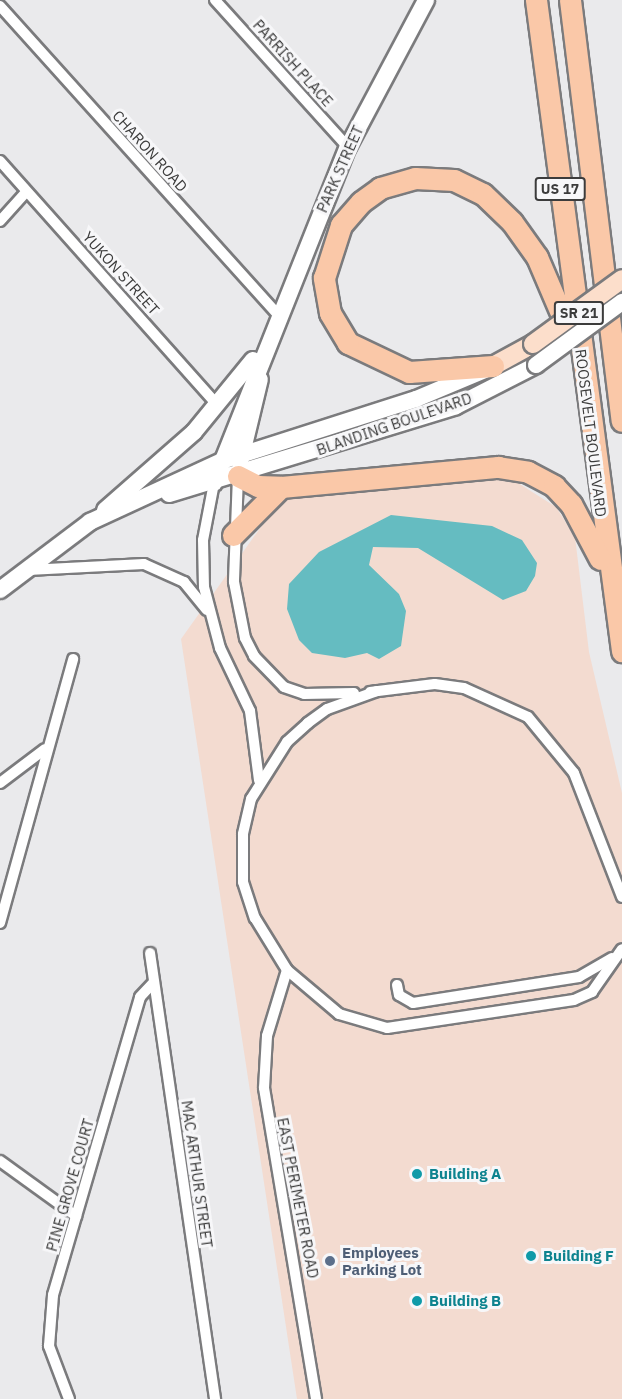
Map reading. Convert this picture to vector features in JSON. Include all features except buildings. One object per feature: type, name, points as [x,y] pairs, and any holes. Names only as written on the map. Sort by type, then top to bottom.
[{"type":"highway","points":[[520,0],[540,29]]},
{"type":"highway","name":"ROOSEVELT BOULEVARD","points":[[536,0],[584,379],[622,651]]},
{"type":"highway","name":"US 17","points":[[569,6],[622,421]]},
{"type":"highway","points":[[493,366],[410,372],[348,343],[330,313],[324,278],[341,225],[361,202],[381,188],[415,178],[454,180],[483,194],[512,222],[551,284],[584,379]]},
{"type":"highway","points":[[238,476],[258,486],[281,487],[498,467],[528,472],[554,486],[571,504],[611,581]]},
{"type":"highway","points":[[233,536],[281,487]]},
{"type":"main road","name":"BLANDING BOULEVARD","points":[[493,366],[534,344],[622,279]]},
{"type":"street","name":"PARRISH PLACE","points":[[215,0],[348,147]]},
{"type":"street","name":"PARK STREET","points":[[214,483],[266,343],[348,147],[426,0]]},
{"type":"street","name":"CHARON ROAD","points":[[0,6],[278,315]]},
{"type":"street","name":"YUKON STREET","points":[[0,161],[218,406]]},
{"type":"street","points":[[0,221],[26,192]]},
{"type":"street","name":"BLANDING BOULEVARD","points":[[214,483],[456,406],[536,365],[622,302]]},
{"type":"street","name":"PARK STREET","points":[[238,476],[266,343]]},
{"type":"street","points":[[0,590],[90,522],[218,406],[266,343]]},
{"type":"street","name":"BLANDING BOULEVARD","points":[[222,461],[416,399],[493,366]]},
{"type":"street","points":[[90,522],[222,461]]},
{"type":"street","points":[[238,476],[233,536],[245,638],[268,673],[304,694],[377,691],[435,684],[464,688],[528,717],[573,773],[622,897]]},
{"type":"street","points":[[137,502],[214,483],[203,540],[209,613]]},
{"type":"street","points":[[28,570],[144,564],[184,582],[209,613],[250,711],[259,780]]},
{"type":"street","points":[[0,923],[45,749],[73,659]]},
{"type":"street","points":[[377,691],[327,709],[286,742],[259,780],[243,834],[243,882],[255,918],[287,970],[339,1014],[387,1028],[574,1000],[592,992],[621,950]]},
{"type":"street","points":[[0,783],[45,749]]},
{"type":"street","points":[[397,985],[399,994],[413,1003],[579,977],[621,950]]},
{"type":"street","name":"MAC ARTHUR STREET","points":[[150,953],[215,1399]]},
{"type":"street","name":"EAST PERIMETER ROAD","points":[[287,970],[265,1046],[264,1088],[316,1399]]},
{"type":"street","name":"PINE GROVE COURT","points":[[69,1399],[55,1371],[49,1320],[76,1216],[140,997],[153,983]]},
{"type":"street","points":[[0,1161],[76,1216]]},
{"type":"shaded area","points":[[488,478],[518,483],[556,507],[575,537],[589,652],[622,793],[622,1399],[297,1399],[181,639],[283,496]]},
{"type":"water","points":[[391,515],[492,526],[522,540],[537,563],[535,576],[526,591],[503,600],[418,548],[373,547],[369,565],[399,594],[406,611],[401,646],[379,659],[367,653],[345,658],[312,653],[299,640],[287,609],[289,584],[319,552]]},
{"type":"place","name":"Building A","points":[[417,1174]]},
{"type":"place","name":"Building F","points":[[531,1256]]},
{"type":"place","name":"Employees Parking Lot","points":[[330,1261]]},
{"type":"place","name":"Building B","points":[[417,1301]]}]
